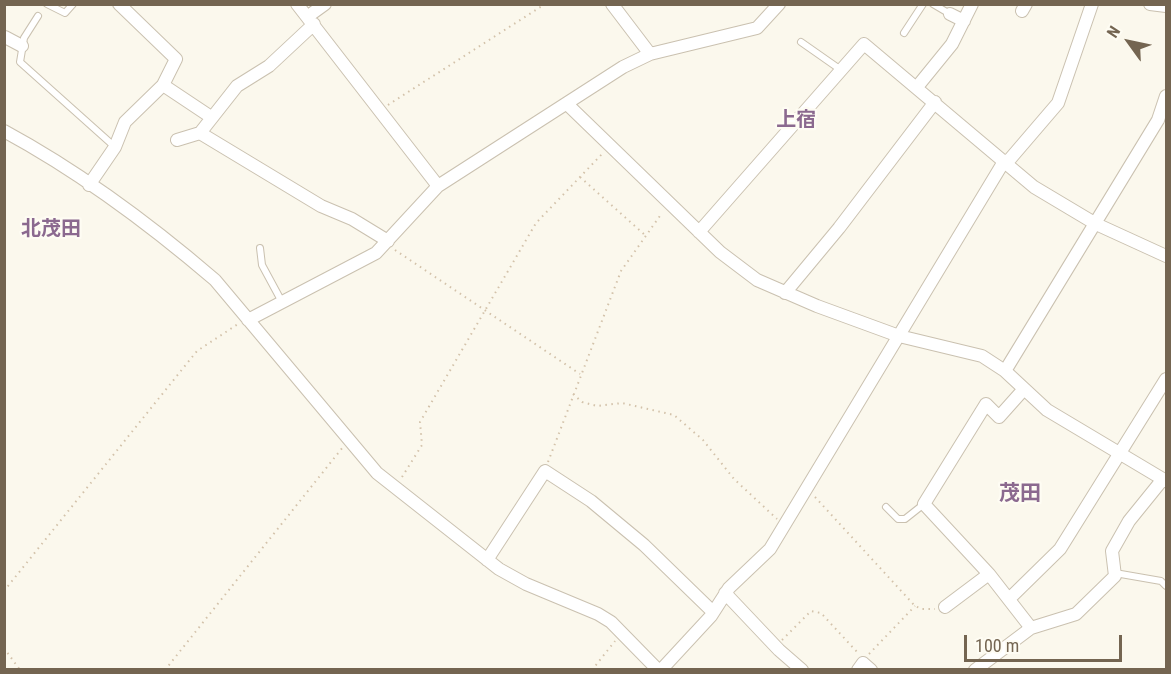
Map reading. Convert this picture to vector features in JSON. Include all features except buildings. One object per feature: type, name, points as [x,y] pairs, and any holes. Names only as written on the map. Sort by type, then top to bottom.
[{"type":"street","points":[[89,185],[115,147],[132,113],[163,85],[176,59],[119,4]]},
{"type":"street","points":[[297,4],[438,186]]},
{"type":"street","points":[[177,140],[200,133],[237,86],[269,66],[325,4]]},
{"type":"street","points":[[612,4],[650,54]]},
{"type":"street","points":[[248,320],[376,253],[438,186],[623,67],[650,54],[757,28],[780,4]]},
{"type":"street","points":[[917,87],[952,44],[972,4]]},
{"type":"street","points":[[4,131],[42,151],[184,254],[215,280],[377,473],[488,560],[526,584],[598,614],[622,632],[659,669],[713,612],[725,593],[770,549],[1003,163],[1038,128],[1058,103],[1092,4]]},
{"type":"street","points":[[1150,4],[1167,6]]},
{"type":"street","points":[[950,14],[964,21]]},
{"type":"street","points":[[5,36],[22,46]]},
{"type":"street","points":[[699,232],[864,44],[1034,187],[1096,224],[1167,256]]},
{"type":"street","points":[[163,85],[211,117]]},
{"type":"street","points":[[1005,371],[1158,120],[1167,96]]},
{"type":"street","points":[[785,293],[839,228],[935,102]]},
{"type":"street","points":[[567,104],[720,252],[758,280],[785,293],[899,336],[982,356],[1005,371],[1047,410],[1165,480],[1130,521],[1112,551],[1115,576],[1076,614],[1031,628],[975,669]]},
{"type":"street","points":[[200,133],[321,206],[352,219],[386,242]]},
{"type":"street","points":[[1009,599],[1060,549],[1167,379]]},
{"type":"street","points":[[1024,389],[999,417],[986,404],[924,504],[989,574],[1031,628]]},
{"type":"street","points":[[488,560],[545,471],[591,501],[644,545],[713,612]]},
{"type":"street","points":[[945,607],[989,574]]},
{"type":"street","points":[[725,593],[776,647],[801,669]]},
{"type":"street","points":[[858,669],[863,663],[871,669]]},
{"type":"lane","points":[[47,4],[65,13],[73,4]]},
{"type":"lane","points":[[904,33],[923,4]]},
{"type":"lane","points":[[933,4],[950,14]]},
{"type":"lane","points":[[38,16],[22,46],[20,62],[22,66],[115,147]]},
{"type":"lane","points":[[801,42],[841,70]]},
{"type":"lane","points":[[260,248],[262,265],[282,302]]},
{"type":"lane","points":[[886,507],[897,519],[905,519],[924,504]]},
{"type":"lane","points":[[1115,573],[1161,581],[1167,586]]},
{"type":"path","points":[[380,110],[545,4]]},
{"type":"path","points":[[395,487],[422,445],[420,422],[536,224],[610,145]]},
{"type":"path","points":[[580,177],[646,236]]},
{"type":"path","points":[[545,471],[621,271],[669,203]]},
{"type":"path","points":[[386,242],[580,374]]},
{"type":"path","points":[[4,591],[190,359],[233,326],[248,320]]},
{"type":"path","points":[[573,394],[582,402],[597,406],[622,403],[674,415],[703,440],[734,479],[784,526]]},
{"type":"path","points":[[165,669],[348,441]]},
{"type":"path","points":[[806,489],[915,606],[931,610],[945,607]]},
{"type":"path","points":[[776,647],[811,611],[821,613],[864,659],[915,606]]},
{"type":"path","points":[[592,669],[622,632]]},
{"type":"path","points":[[4,648],[20,669]]},
{"type":"district","name":"上宿","points":[[796,121]]},
{"type":"district","name":"北茂田","points":[[51,230]]},
{"type":"district","name":"茂田","points":[[1020,495]]}]
